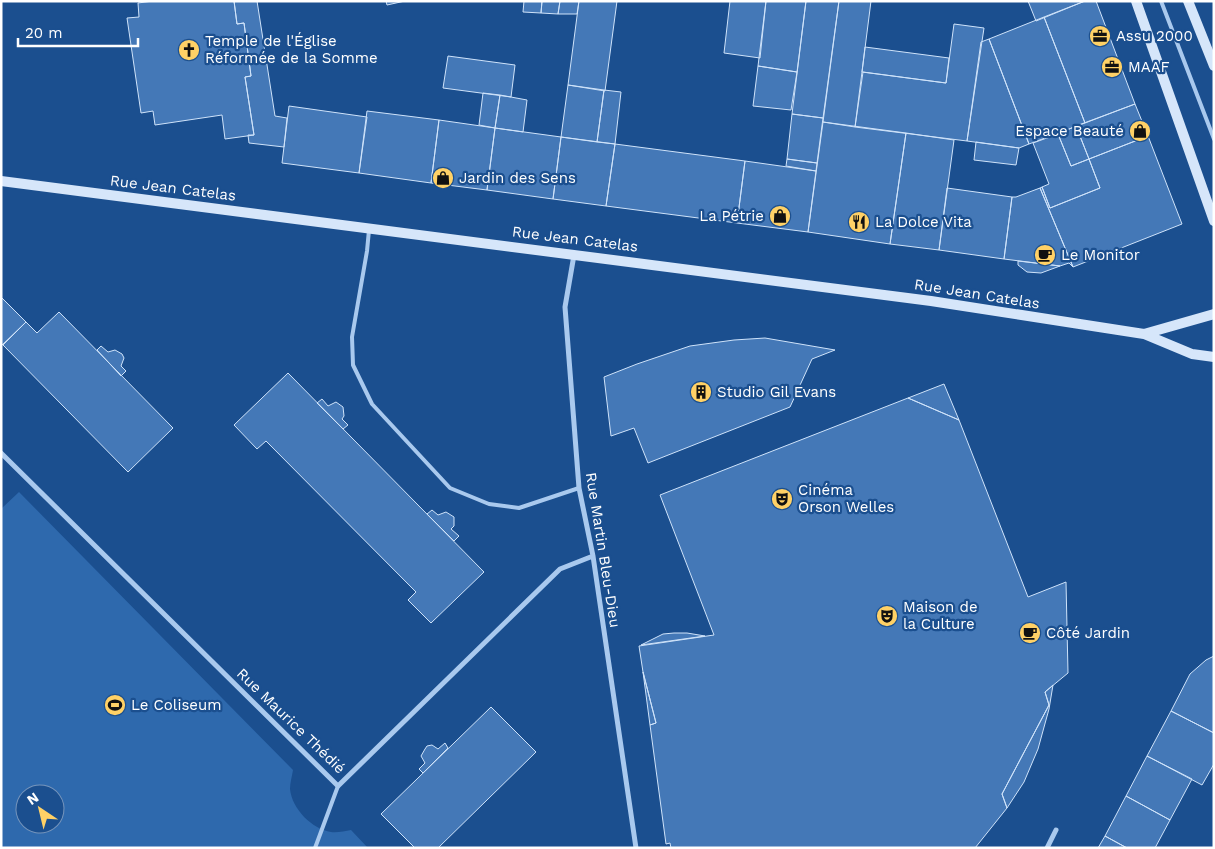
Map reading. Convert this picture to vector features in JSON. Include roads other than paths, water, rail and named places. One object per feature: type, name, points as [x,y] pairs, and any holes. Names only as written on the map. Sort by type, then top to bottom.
[{"type":"street","points":[[1136,1],[1214,221]]},
{"type":"street","points":[[1188,1],[1214,66]]},
{"type":"street","name":"Rue Jean Catelas","points":[[1,181],[931,301],[1144,334]]},
{"type":"street","name":"Rue Martin Bleu-Dieu","points":[[574,254],[565,307],[579,488],[593,556],[636,848]]},
{"type":"street","points":[[1144,334],[1214,314]]},
{"type":"street","points":[[1144,334],[1192,354],[1214,357]]},
{"type":"street","name":"Rue Maurice Thédié","points":[[1,453],[338,786],[560,569],[593,556]]},
{"type":"street","points":[[1047,848],[1056,830]]},
{"type":"lane","points":[[1162,1],[1214,139]]},
{"type":"lane","points":[[369,228],[367,251],[352,337],[353,364],[372,404],[450,488],[489,504],[519,508],[579,488]]},
{"type":"lane","points":[[315,848],[338,786]]},
{"type":"place","name":"Assu 2000","points":[[1100,36]]},
{"type":"place","name":"Temple de l'Église Réformée de la Somme","points":[[189,50]]},
{"type":"place","name":"MAAF","points":[[1112,67]]},
{"type":"place","name":"Espace Beauté","points":[[1140,131]]},
{"type":"place","name":"Jardin des Sens","points":[[443,178]]},
{"type":"place","name":"La Pétrie","points":[[780,216]]},
{"type":"place","name":"La Dolce Vita","points":[[859,222]]},
{"type":"place","name":"Le Monitor","points":[[1045,255]]},
{"type":"place","name":"Studio Gil Evans","points":[[701,392]]},
{"type":"place","name":"Cinéma Orson Welles","points":[[782,499]]},
{"type":"place","name":"Maison de la Culture","points":[[887,616]]},
{"type":"place","name":"Côté Jardin","points":[[1030,633]]},
{"type":"place","name":"Le Coliseum","points":[[115,705]]}]
